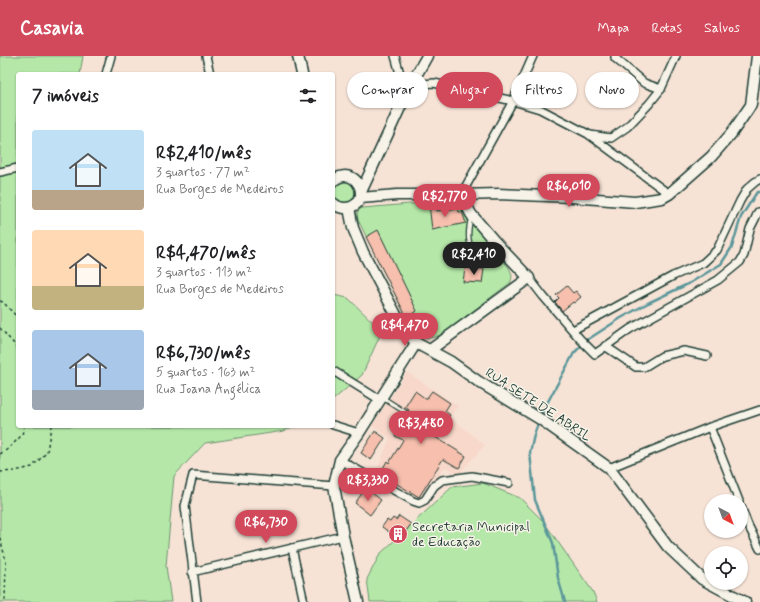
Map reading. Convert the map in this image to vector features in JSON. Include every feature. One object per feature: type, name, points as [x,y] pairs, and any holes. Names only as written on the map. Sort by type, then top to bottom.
[{"type":"street","points":[[107,72],[111,56]]},
{"type":"street","points":[[206,56],[210,72]]},
{"type":"street","points":[[298,56],[302,72]]},
{"type":"street","points":[[395,56],[400,72]]},
{"type":"street","points":[[418,72],[427,56]]},
{"type":"street","points":[[526,72],[533,56]]},
{"type":"street","points":[[615,56],[615,58],[644,83],[661,89]]},
{"type":"street","points":[[588,134],[611,138],[627,127],[661,89],[676,56]]},
{"type":"street","points":[[360,195],[498,194],[572,197],[635,202],[662,198],[669,194],[711,157],[731,134],[751,105],[757,56]]},
{"type":"street","points":[[428,84],[434,83],[511,101]]},
{"type":"street","points":[[461,195],[511,105]]},
{"type":"street","points":[[335,204],[339,207],[349,208],[354,206],[357,202],[400,108]]},
{"type":"street","points":[[537,108],[588,134],[669,194]]},
{"type":"street","points":[[354,179],[375,160]]},
{"type":"street","points":[[0,172],[16,168]]},
{"type":"street","points":[[335,179],[344,176],[354,179],[360,187],[360,195]]},
{"type":"street","points":[[573,330],[703,263],[717,250],[747,189],[760,179]]},
{"type":"street","points":[[461,195],[471,214],[529,278],[580,339],[595,354],[630,329],[718,280],[740,262],[744,255],[750,230],[758,212],[760,212]]},
{"type":"street","name":"RUA SETE DE ABRIL","points":[[349,208],[353,228],[363,252],[403,328],[416,343],[451,362],[480,382],[540,419],[609,468],[668,547],[702,579],[745,602]]},
{"type":"street","points":[[430,350],[529,278]]},
{"type":"street","points":[[358,602],[343,536],[334,486],[340,460],[359,433],[416,343]]},
{"type":"street","points":[[605,346],[636,367],[644,367],[662,356],[684,351],[707,356]]},
{"type":"street","points":[[335,372],[381,399]]},
{"type":"street","points":[[609,468],[710,427],[760,410]]},
{"type":"street","points":[[335,426],[359,433]]},
{"type":"street","points":[[710,427],[736,494]]},
{"type":"street","points":[[340,460],[419,503],[425,500],[434,486],[442,480],[472,476],[509,483]]},
{"type":"street","points":[[196,602],[185,506],[193,475],[334,486]]},
{"type":"street","points":[[748,525],[760,549]]},
{"type":"street","points":[[192,572],[343,536]]},
{"type":"street","points":[[292,548],[304,602]]},
{"type":"lane","points":[[471,214],[469,245],[477,263]]},
{"type":"lane","points":[[381,399],[405,412]]},
{"type":"path","points":[[0,301],[3,302],[16,316]]},
{"type":"path","points":[[0,328],[16,347]]},
{"type":"path","points":[[0,454],[8,449],[22,435],[24,428]]},
{"type":"path","points":[[0,472],[15,471],[32,467],[47,452],[51,428]]},
{"type":"path","points":[[0,538],[6,561],[5,602]]},
{"type":"shaded area","points":[[407,372],[458,406],[450,417],[485,445],[459,474],[445,467],[421,501],[375,475],[390,438],[372,426]]},
{"type":"green space","points":[[0,56],[83,56],[80,72],[16,72],[16,428],[290,428],[284,431],[205,443],[174,476],[166,566],[171,602],[0,602]]},
{"type":"green space","points":[[344,181],[352,184],[355,192],[352,200],[344,203],[336,200],[336,184]]},
{"type":"green space","points":[[457,200],[509,268],[512,279],[510,283],[441,335],[429,338],[420,335],[413,330],[358,220],[357,213],[363,208]]},
{"type":"green space","points":[[335,295],[348,298],[382,331],[362,375],[335,398]]},
{"type":"green space","points":[[483,483],[520,498],[544,522],[593,592],[597,602],[370,602],[367,579],[380,554],[452,487]]},
{"type":"building","points":[[429,204],[436,204],[437,211],[458,208],[459,212],[462,212],[466,223],[432,230]]},
{"type":"building","points":[[378,230],[417,311],[407,318],[366,237]]},
{"type":"building","points":[[465,268],[484,269],[482,283],[463,282]]},
{"type":"building","points":[[567,286],[573,293],[576,291],[581,297],[562,311],[555,302],[559,298],[556,295]]},
{"type":"building","points":[[415,391],[426,399],[432,391],[450,403],[445,411],[450,415],[435,437],[466,456],[459,468],[443,459],[419,497],[380,474],[387,461],[389,463],[403,440],[395,436],[409,410],[405,407]]},
{"type":"building","points":[[375,431],[385,438],[371,460],[361,453]]},
{"type":"building","points":[[366,488],[381,500],[370,515],[355,503]]},
{"type":"building","name":"Secretaria Municipal de Educação","points":[[399,516],[411,524],[400,540],[382,527],[387,520],[390,522],[393,518],[396,520]]},
{"type":"waterway","points":[[541,416],[574,353],[587,340],[621,318],[690,283],[721,264],[732,247],[741,217],[757,192],[760,192]]},
{"type":"waterway","points":[[539,421],[530,453],[535,500],[553,543],[558,578],[565,602]]},
{"type":"place","name":"Secretaria Municipal de Educação","points":[[398,534]]}]
